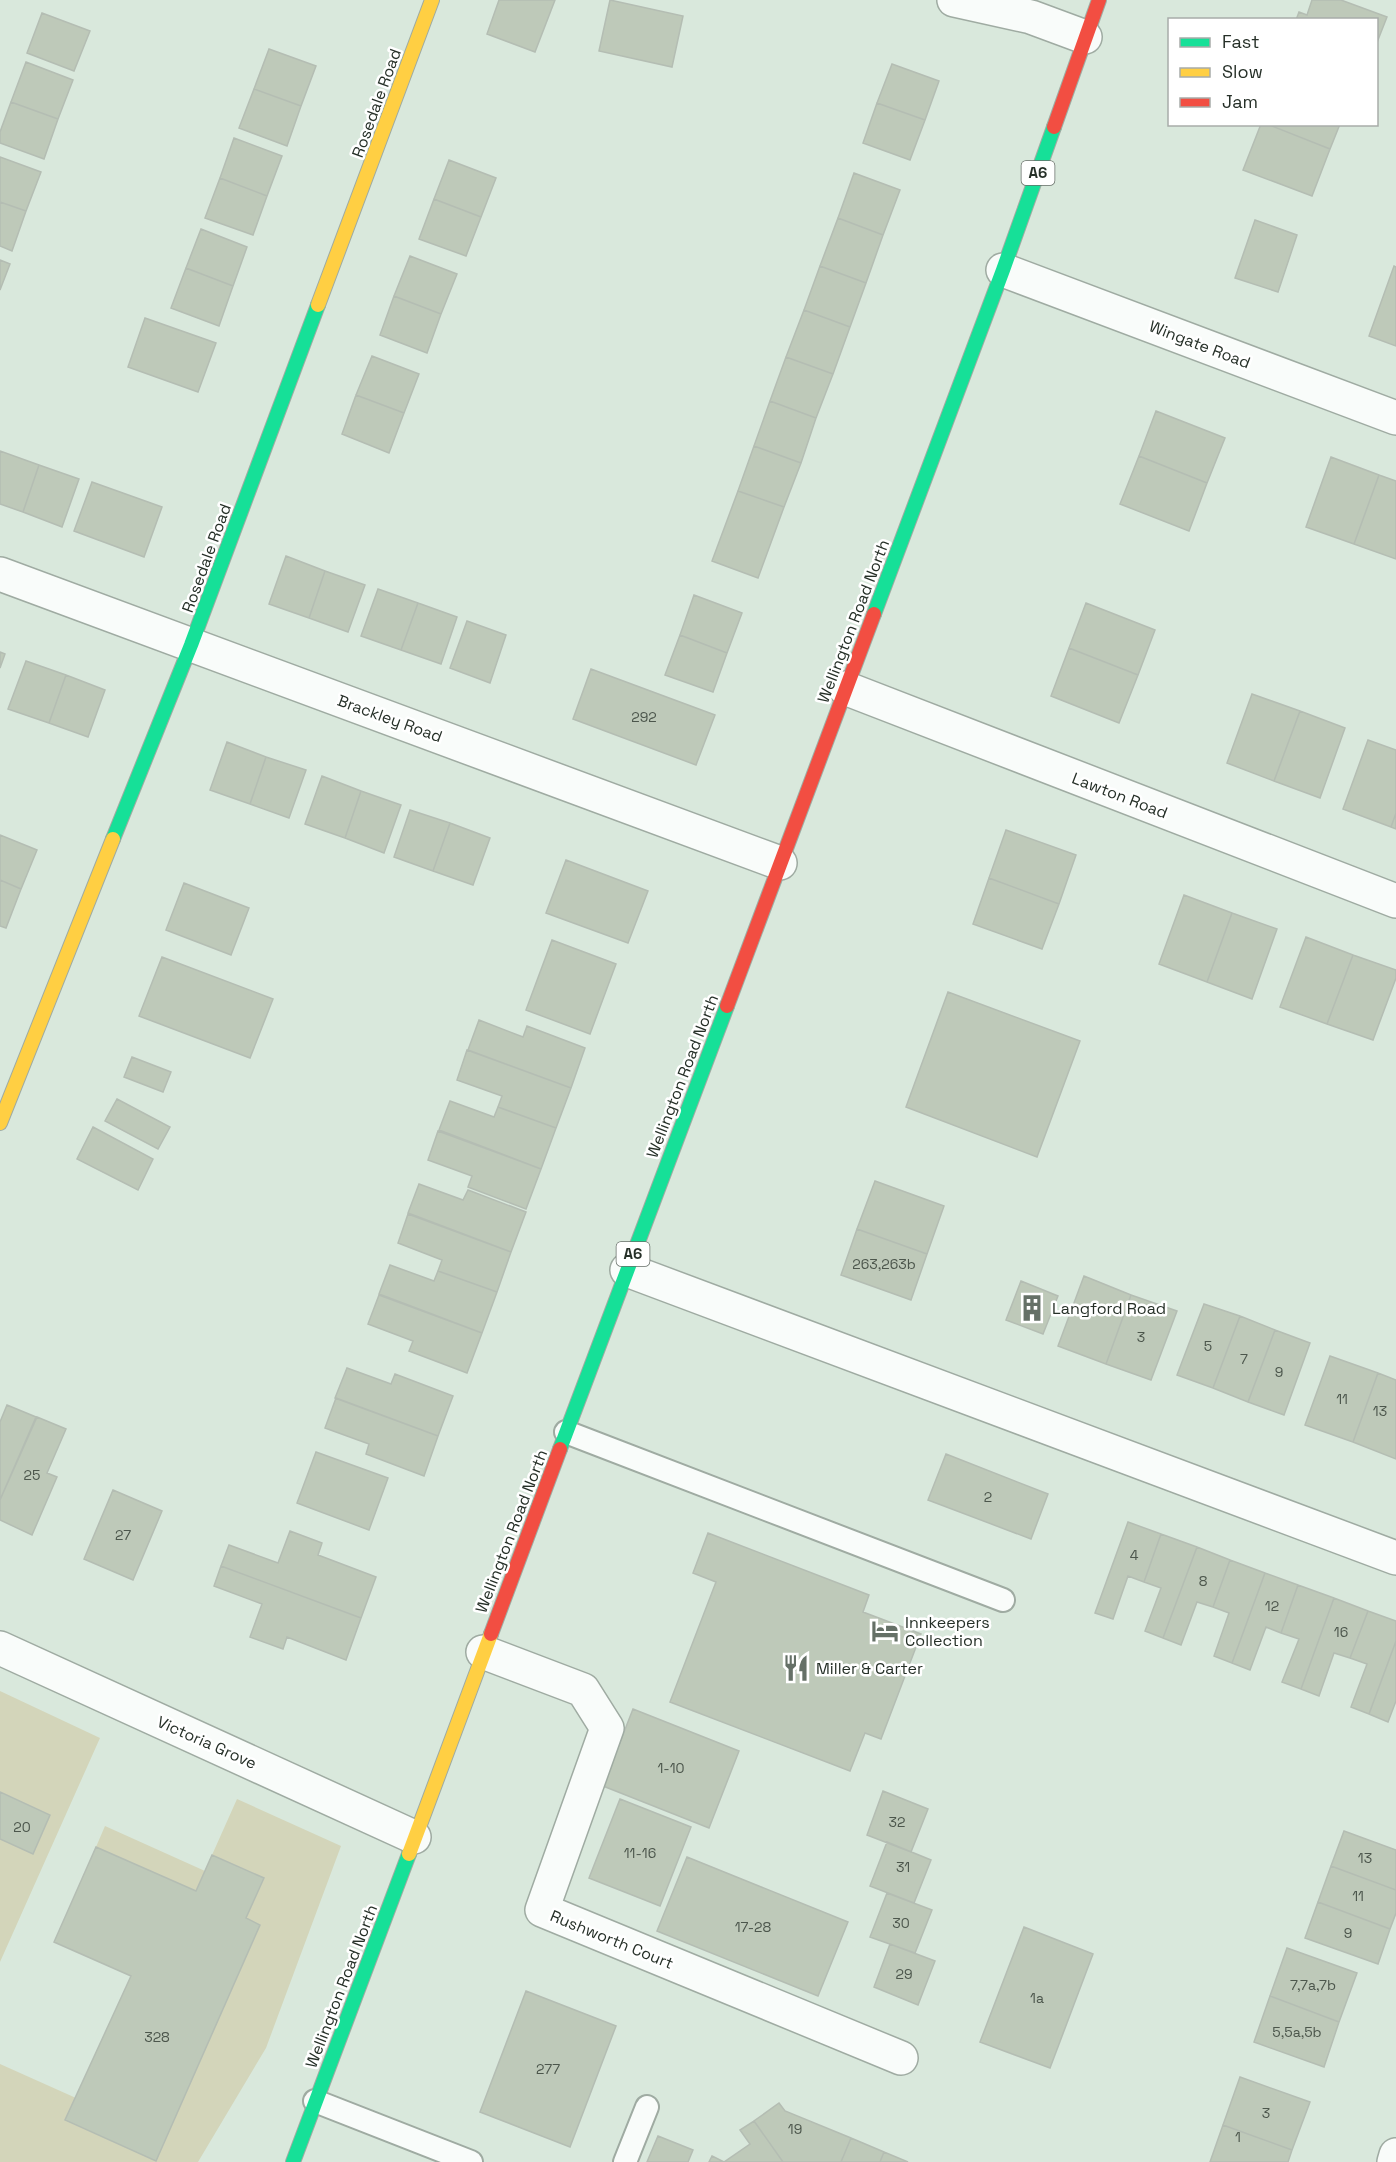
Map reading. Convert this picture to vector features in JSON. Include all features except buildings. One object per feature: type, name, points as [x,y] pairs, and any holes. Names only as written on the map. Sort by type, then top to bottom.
[{"type":"main road","name":"Rosedale Road","points":[[0,1123],[191,645],[432,0]]},
{"type":"main road","name":"Wellington Road North","points":[[293,2162],[1003,270],[1099,0]]},
{"type":"street","points":[[954,0],[1031,17],[1085,37]]},
{"type":"street","name":"Wingate Road","points":[[1003,270],[1396,418]]},
{"type":"street","name":"Brackley Road","points":[[0,574],[780,863]]},
{"type":"street","name":"Lawton Road","points":[[845,688],[1396,901]]},
{"type":"street","points":[[627,1270],[1396,1558]]},
{"type":"street","name":"Victoria Grove","points":[[0,1648],[414,1837]]},
{"type":"street","name":"Rushworth Court","points":[[483,1652],[583,1690],[607,1728],[542,1911],[901,2058]]},
{"type":"street","points":[[1394,2162],[1396,2155]]},
{"type":"lane","points":[[566,1432],[1003,1600]]},
{"type":"lane","points":[[315,2101],[471,2162]]},
{"type":"lane","points":[[625,2162],[647,2107]]},
{"type":"green space","points":[[0,1691],[100,1738],[0,1962],[0,1839],[33,1853],[50,1815],[0,1792]]},
{"type":"green space","points":[[237,1799],[341,1846],[266,2048],[198,2162],[0,2162],[0,2064],[76,2098],[156,2160],[260,1925],[246,1918],[264,1878],[212,1855]]},
{"type":"green space","points":[[105,1826],[205,1871],[196,1891],[96,1847]]},
{"type":"traffic: fast","points":[[874,614],[1054,127]]},
{"type":"traffic: fast","points":[[113,839],[191,645],[318,305]]},
{"type":"traffic: fast","points":[[560,1449],[727,1006]]},
{"type":"traffic: fast","points":[[293,2162],[409,1854]]},
{"type":"traffic: slow","points":[[318,305],[432,0]]},
{"type":"traffic: slow","points":[[0,1123],[113,839]]},
{"type":"traffic: slow","points":[[409,1854],[491,1634]]},
{"type":"traffic: jam","points":[[1054,127],[1099,0]]},
{"type":"traffic: jam","points":[[727,1006],[874,614]]},
{"type":"traffic: jam","points":[[491,1634],[560,1449]]},
{"type":"place","name":"Langford Road","points":[[1032,1308]]},
{"type":"place","name":"Innkeepers Collection","points":[[885,1631]]},
{"type":"place","name":"Miller & Carter","points":[[796,1668]]}]
